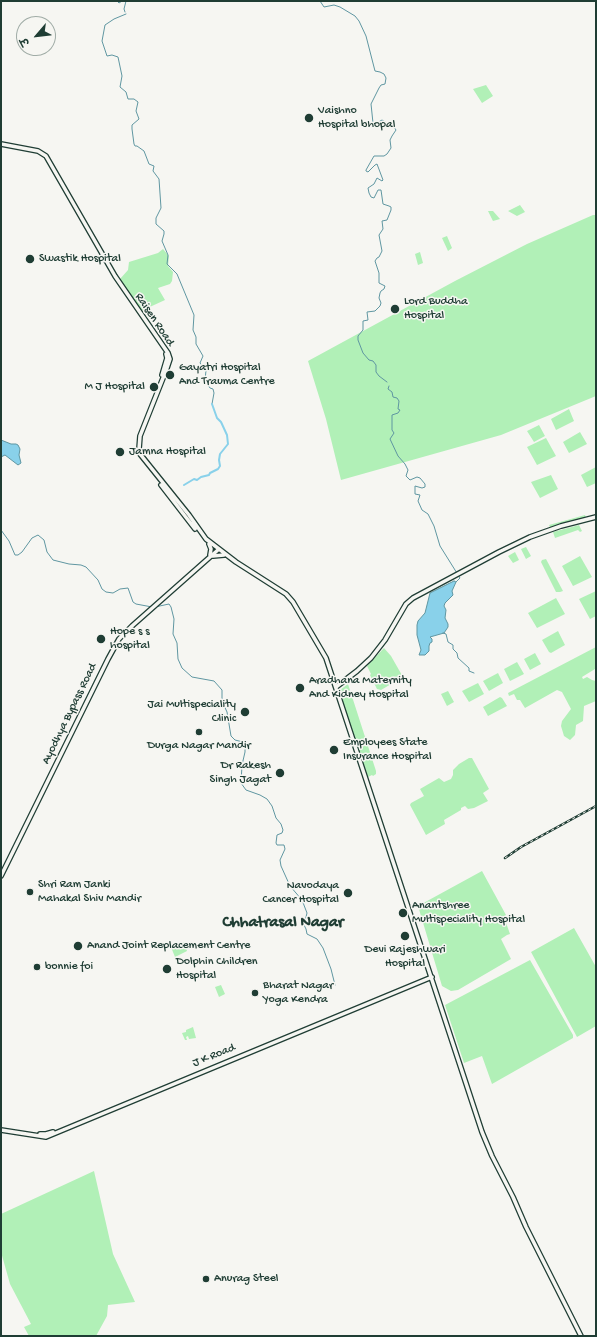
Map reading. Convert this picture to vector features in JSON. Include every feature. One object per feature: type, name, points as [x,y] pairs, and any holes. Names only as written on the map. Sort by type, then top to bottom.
[{"type":"main road","name":"Raisen Road","points":[[1,145],[38,151],[46,156],[96,244],[129,298],[168,353],[170,359],[167,368],[140,436],[140,454],[209,544],[218,550]]},
{"type":"main road","name":"Raisen Road","points":[[188,517],[206,539],[218,550]]},
{"type":"main road","points":[[336,689],[362,668],[384,644],[409,603],[455,576],[530,537],[561,526],[596,518]]},
{"type":"main road","points":[[209,544],[211,555],[224,555]]},
{"type":"main road","points":[[218,550],[285,595],[292,603],[325,659],[432,978],[470,1097],[490,1151],[514,1197],[526,1227],[580,1336]]},
{"type":"main road","points":[[218,550],[286,594],[293,602],[326,658],[336,689]]},
{"type":"main road","name":"Ayodhya Bypass Road","points":[[1,872],[106,658],[120,635],[218,550]]},
{"type":"main road","name":"Ayodhya Bypass Road","points":[[1,876],[108,659],[128,628]]},
{"type":"main road","points":[[336,689],[362,668]]},
{"type":"main road","points":[[334,679],[339,683],[343,682]]},
{"type":"main road","name":"J K Road","points":[[1,1128],[45,1136],[235,1057],[432,978]]},
{"type":"main road","name":"J K Road","points":[[235,1057],[432,978]]},
{"type":"green space","points":[[486,85],[493,96],[482,103],[473,89]]},
{"type":"green space","points":[[520,205],[525,212],[517,216],[508,211]]},
{"type":"green space","points":[[488,211],[493,211],[500,219],[493,221]]},
{"type":"green space","points":[[596,215],[596,396],[501,435],[341,480],[326,419],[308,361],[455,281],[527,244]]},
{"type":"green space","points":[[447,236],[452,248],[448,251],[442,238]]},
{"type":"green space","points":[[163,249],[169,256],[168,266],[173,272],[172,281],[170,284],[158,288],[165,300],[141,311],[120,279],[128,270],[129,262],[158,253]]},
{"type":"green space","points":[[420,252],[423,263],[418,265],[415,254]]},
{"type":"green space","points":[[569,409],[574,421],[556,430],[551,419]]},
{"type":"green space","points":[[539,425],[545,436],[534,442],[527,431]]},
{"type":"green space","points":[[580,432],[587,444],[569,453],[563,442]]},
{"type":"green space","points":[[546,438],[556,456],[537,465],[527,447]]},
{"type":"green space","points":[[596,467],[596,483],[587,487],[581,475]]},
{"type":"green space","points":[[551,475],[558,489],[540,498],[531,482]]},
{"type":"green space","points":[[585,515],[586,518],[551,529],[549,525]]},
{"type":"green space","points":[[579,525],[582,531],[580,532],[578,530],[555,538],[553,532]]},
{"type":"green space","points":[[526,547],[531,556],[526,559],[521,549]]},
{"type":"green space","points":[[515,552],[519,560],[513,563],[508,556]]},
{"type":"green space","points":[[580,556],[592,577],[573,586],[562,566]]},
{"type":"green space","points":[[546,559],[563,591],[556,592],[541,562],[542,560]]},
{"type":"green space","points":[[596,591],[596,616],[590,619],[579,599]]},
{"type":"green space","points":[[556,598],[565,614],[537,628],[528,613]]},
{"type":"green space","points":[[558,631],[565,645],[551,653],[542,640]]},
{"type":"green space","points":[[596,647],[595,669],[582,677],[583,679],[587,677],[596,681],[596,701],[584,706],[583,721],[576,725],[575,735],[570,740],[564,736],[561,726],[562,721],[571,709],[562,692],[557,690],[525,708],[520,700],[517,700],[514,694],[509,696],[508,693]]},
{"type":"green space","points":[[384,648],[391,656],[403,677],[381,690],[377,689],[367,666]]},
{"type":"green space","points":[[535,653],[541,664],[530,670],[524,659]]},
{"type":"green space","points":[[517,662],[524,674],[510,681],[504,669]]},
{"type":"green space","points":[[498,673],[503,683],[489,691],[483,681]]},
{"type":"green space","points":[[478,683],[484,694],[469,702],[462,691]]},
{"type":"green space","points":[[348,684],[376,771],[376,774],[373,776],[368,777],[340,694],[340,690]]},
{"type":"green space","points":[[448,691],[454,702],[447,706],[441,694]]},
{"type":"green space","points":[[500,697],[507,706],[488,716],[483,707]]},
{"type":"green space","points":[[469,758],[472,758],[489,789],[483,793],[488,801],[474,808],[468,809],[465,806],[461,808],[461,810],[444,820],[445,824],[426,835],[410,805],[411,803],[424,796],[420,789],[439,778],[444,782],[451,779],[453,770]]},
{"type":"green space","points":[[482,871],[506,915],[504,917],[510,934],[501,939],[511,959],[458,990],[451,991],[442,986],[418,906]]},
{"type":"green space","points":[[574,928],[596,967],[596,1026],[577,1037],[531,952]]},
{"type":"green space","points":[[184,942],[187,951],[175,957],[171,947]]},
{"type":"green space","points":[[530,960],[573,1035],[573,1038],[492,1084],[482,1056],[464,1063],[445,1005]]},
{"type":"green space","points":[[221,985],[225,994],[219,997],[215,987]]},
{"type":"green space","points":[[193,1027],[196,1038],[189,1039],[188,1036],[186,1037],[187,1040],[185,1040],[182,1033]]},
{"type":"green space","points":[[94,1171],[113,1254],[135,1302],[108,1305],[107,1316],[96,1336],[29,1336],[24,1327],[31,1324],[10,1284],[1,1252],[1,1214]]},
{"type":"water","points":[[1,440],[18,445],[20,449],[19,455],[21,463],[18,465],[5,455],[1,457]]},
{"type":"water","points":[[454,581],[456,582],[452,591],[453,595],[444,606],[446,610],[445,618],[448,627],[444,633],[430,637],[432,642],[429,646],[429,651],[425,655],[419,655],[421,650],[417,635],[417,625],[418,621],[425,613],[430,593]]},
{"type":"waterway","points":[[117,1],[119,3],[122,1]]},
{"type":"waterway","points":[[125,12],[124,9],[126,1]]},
{"type":"waterway","points":[[320,1],[324,7],[334,5],[340,7],[355,16],[359,21],[366,36],[375,71],[384,74],[386,78],[385,84],[381,85],[371,104],[373,123],[375,124],[382,120],[394,127],[396,130],[390,140],[391,148],[387,154],[384,156],[374,156],[366,170],[368,172],[377,164],[383,180],[382,181],[377,178],[374,184],[368,188],[369,193],[371,197],[374,198],[378,190],[381,190],[383,204],[391,207],[391,210],[387,220],[382,221],[383,229],[379,235],[382,251],[375,261],[379,273],[379,283],[385,286],[380,293],[379,298],[381,303],[375,311],[367,312],[368,320],[363,321],[363,330],[358,336],[363,353],[369,360],[373,361],[376,365],[376,372],[387,382]]},
{"type":"waterway","points":[[126,14],[105,25],[102,41],[107,56],[112,55],[118,57],[122,76],[120,87],[126,92],[128,99],[134,99],[138,102],[136,111],[139,119],[132,125],[134,144],[144,151],[149,164],[154,166],[153,171],[159,179],[161,208],[156,218],[156,224],[164,231],[162,241],[168,255],[167,264],[177,274],[194,315],[193,330],[196,337],[196,344],[203,356],[200,363],[206,370],[205,381],[210,388],[213,389],[214,393],[212,404]]},
{"type":"waterway","points":[[389,386],[388,389],[392,392],[393,397],[397,398],[399,401],[398,409],[400,410],[398,413],[392,415],[392,430],[394,433],[390,439],[398,456],[408,470],[406,476],[410,480],[417,477],[420,478],[425,484],[425,487],[422,488],[415,486],[415,494],[420,495],[418,501],[422,510],[428,514],[434,526],[440,546],[460,578],[456,582]]},
{"type":"waterway","points":[[184,485],[194,479],[197,480],[201,477],[209,475],[218,469],[220,466],[220,454],[228,444],[227,435],[221,422],[217,418],[212,404]]},
{"type":"waterway","points":[[1,530],[9,541],[15,555],[22,552],[32,538],[38,535],[44,540],[47,552],[53,560],[86,567],[98,580],[102,589],[106,592],[113,593],[120,589],[128,588],[133,602],[152,607]]},
{"type":"waterway","points":[[155,607],[169,604],[171,607],[174,619],[173,634],[177,643],[178,659],[182,668],[192,677],[214,681],[222,690],[222,701],[227,712],[231,736],[235,740],[243,742],[245,745],[241,783],[246,790],[267,799],[272,806],[276,818],[281,824],[283,830],[282,833],[277,835],[276,843],[277,845],[284,845],[285,849],[280,860],[281,866],[290,886],[302,900],[307,913],[304,925],[307,934],[317,939],[323,948],[335,985]]},
{"type":"waterway","points":[[443,633],[446,634],[448,642],[453,645],[453,649],[457,653],[458,658],[469,668],[469,671],[474,673]]},
{"type":"railway","points":[[505,858],[521,847],[596,806]]},
{"type":"place","name":"Vaishno Hospital bhopal","points":[[309,118]]},
{"type":"place","name":"Swastik Hospital","points":[[30,259]]},
{"type":"place","name":"Lord Buddha Hospital","points":[[395,309]]},
{"type":"place","name":"Gayatri Hospital And Trauma Centre","points":[[170,375]]},
{"type":"place","name":"M J Hospital","points":[[154,387]]},
{"type":"place","name":"Jamna Hospital","points":[[120,452]]},
{"type":"place","name":"Hope s s hospital","points":[[101,639]]},
{"type":"place","name":"Aradhana Maternity And Kidney Hospital","points":[[300,688]]},
{"type":"place","name":"Jai Multispeciality Clinic","points":[[245,712]]},
{"type":"place","name":"Durga Nagar Mandir","points":[[199,732]]},
{"type":"place","name":"Employees State Insurance Hospital","points":[[334,750]]},
{"type":"place","name":"Dr Rakesh Singh Jagat","points":[[280,773]]},
{"type":"place","name":"Shri Ram Janki Mahakal Shiv Mandir","points":[[30,892]]},
{"type":"place","name":"Navodaya Cancer Hospital","points":[[348,893]]},
{"type":"place","name":"Anantshree Multispeciality Hospital","points":[[403,913]]},
{"type":"place","name":"Devi Rajeshwari Hospital","points":[[405,936]]},
{"type":"place","name":"Anand Joint Replacement Centre","points":[[78,946]]},
{"type":"place","name":"bonnie foi","points":[[37,967]]},
{"type":"place","name":"Dolphin Children Hospital","points":[[167,969]]},
{"type":"place","name":"Bharat Nagar Yoga Kendra","points":[[255,993]]},
{"type":"place","name":"Anurag Steel","points":[[206,1279]]},
{"type":"district","name":"Chhatrasal Nagar","points":[[283,924]]}]
